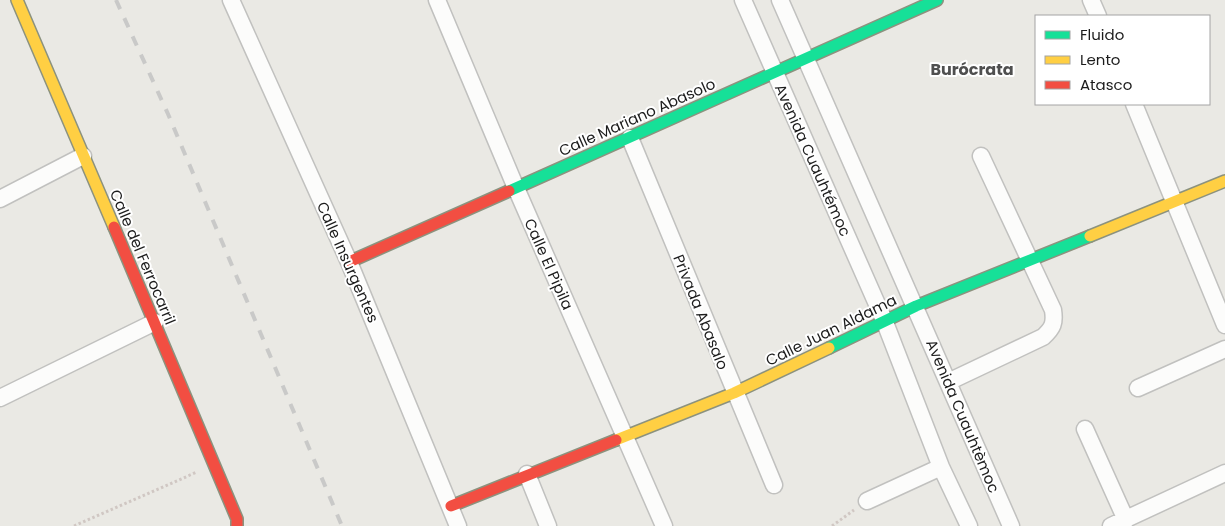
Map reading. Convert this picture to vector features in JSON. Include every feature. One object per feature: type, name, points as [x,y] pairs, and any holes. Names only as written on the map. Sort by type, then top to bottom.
[{"type":"street","name":"Calle del Ferrocarril","points":[[17,0],[215,464],[237,519],[237,526]]},
{"type":"street","name":"Calle El Pipila","points":[[436,0],[664,526]]},
{"type":"street","name":"Avenida Cuauhtémoc","points":[[743,0],[773,72],[884,320]]},
{"type":"street","points":[[780,0],[805,60],[916,306]]},
{"type":"street","name":"Calle Mariano Abasolo","points":[[349,262],[937,0]]},
{"type":"street","points":[[1091,0],[1098,15]]},
{"type":"street","name":"Calle Insurgentes","points":[[233,1],[349,262],[458,526]]},
{"type":"street","points":[[1134,105],[1225,325]]},
{"type":"street","name":"Privada Abasalo","points":[[630,138],[734,393],[774,485]]},
{"type":"street","points":[[0,198],[83,156]]},
{"type":"street","points":[[948,382],[1043,337],[1051,329],[1054,321],[1053,310],[1028,261],[981,156]]},
{"type":"street","name":"Calle Juan Aldama","points":[[450,506],[734,393],[916,306],[1225,181]]},
{"type":"street","name":"Avenida Cuauhtèmoc","points":[[916,306],[1011,526]]},
{"type":"street","points":[[884,320],[941,467],[969,526]]},
{"type":"street","points":[[0,398],[155,322]]},
{"type":"street","points":[[1138,388],[1225,349]]},
{"type":"street","points":[[1085,428],[1126,520]]},
{"type":"street","points":[[867,501],[941,467]]},
{"type":"street","points":[[1110,526],[1225,473]]},
{"type":"street","points":[[527,474],[548,526]]},
{"type":"path","points":[[74,526],[215,464]]},
{"type":"path","points":[[832,526],[867,501]]},
{"type":"railway","points":[[116,0],[168,114],[342,526]]},
{"type":"traffic: fast","points":[[509,191],[937,0]]},
{"type":"traffic: fast","points":[[829,348],[916,306],[1090,236]]},
{"type":"traffic: slow","points":[[17,0],[114,227]]},
{"type":"traffic: slow","points":[[1090,236],[1225,181]]},
{"type":"traffic: slow","points":[[616,440],[734,393],[829,348]]},
{"type":"traffic: jam","points":[[349,262],[509,191]]},
{"type":"traffic: jam","points":[[114,227],[237,519],[237,526]]},
{"type":"traffic: jam","points":[[451,506],[616,440]]},
{"type":"district","name":"Burócrata","points":[[972,69]]}]
